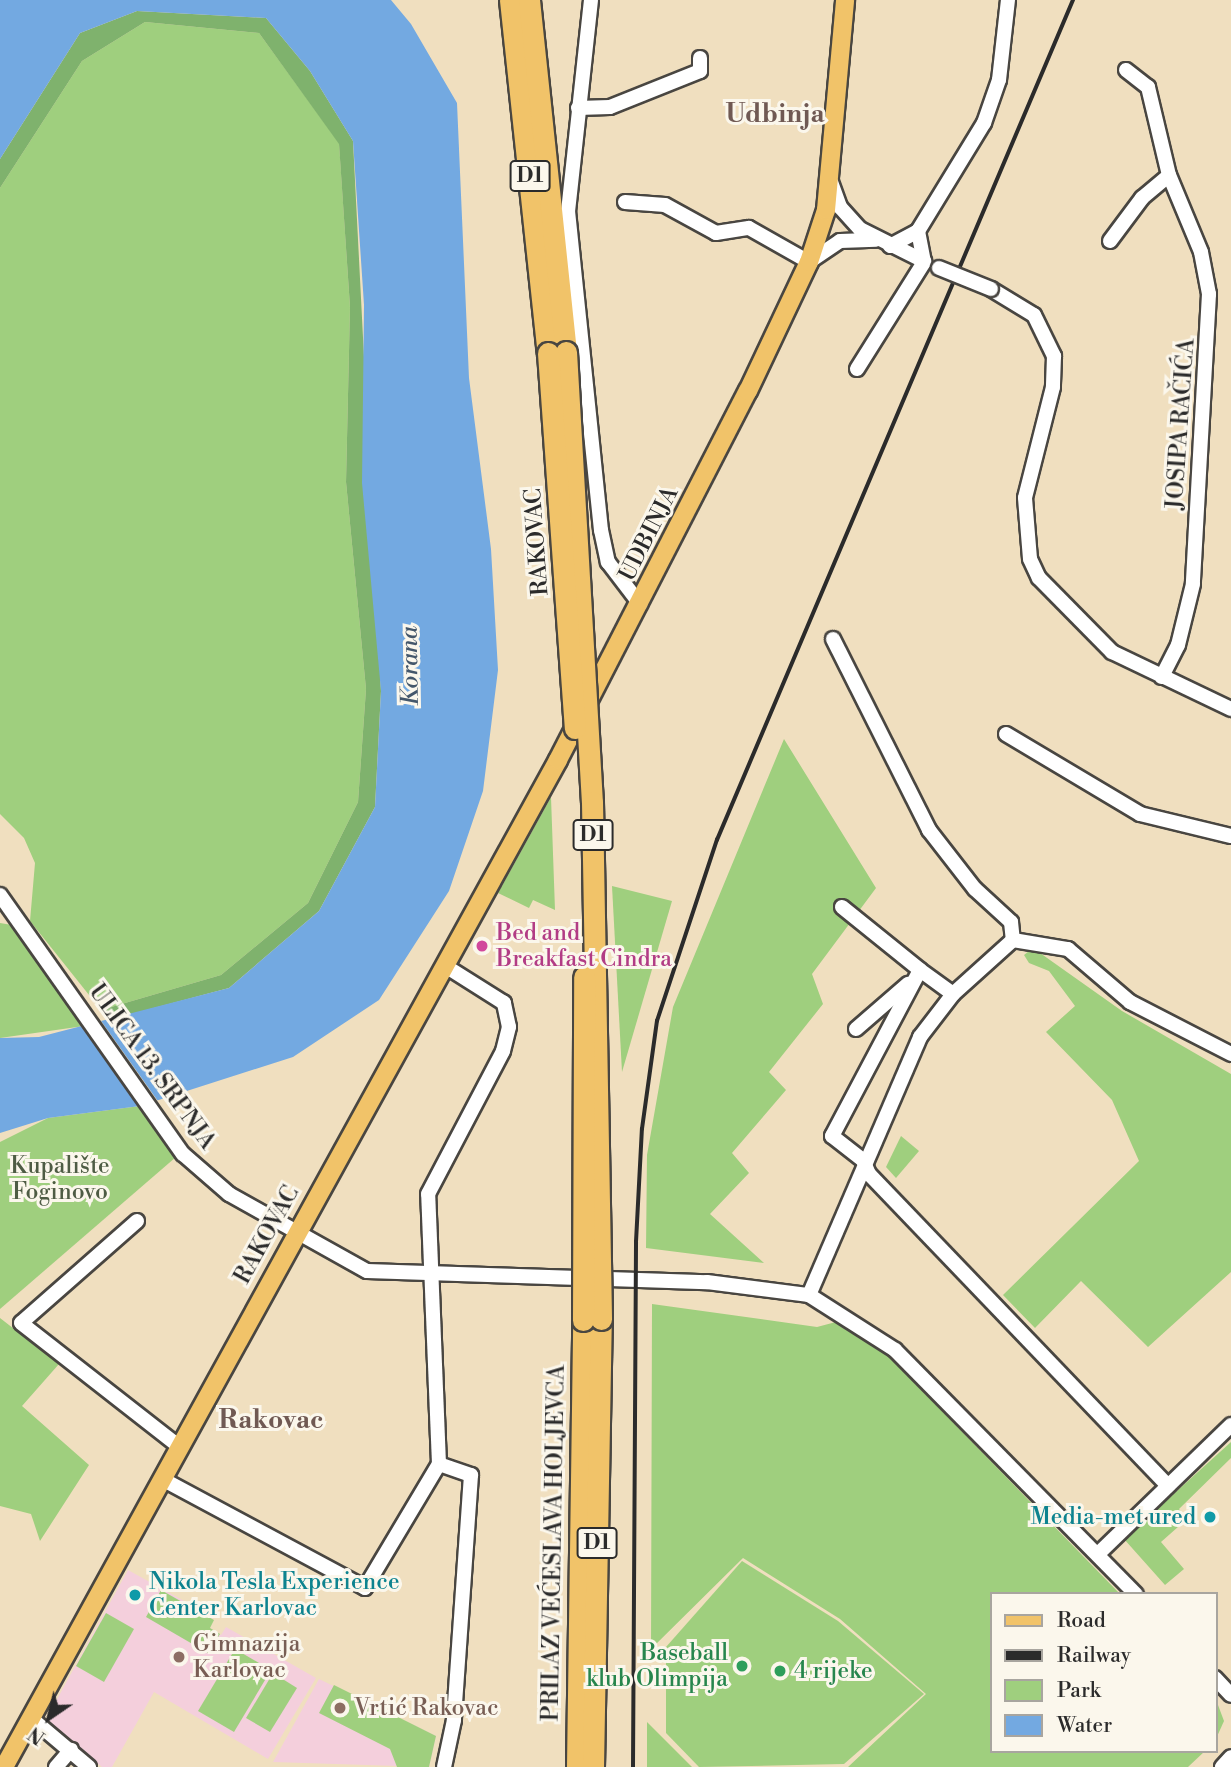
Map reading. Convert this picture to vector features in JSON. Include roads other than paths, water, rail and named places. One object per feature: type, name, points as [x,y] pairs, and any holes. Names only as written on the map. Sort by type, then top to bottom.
[{"type":"highway","name":"D1","points":[[510,0],[557,352]]},
{"type":"highway","name":"D1","points":[[529,0],[557,352]]},
{"type":"highway","name":"RAKOVAC","points":[[557,352],[579,800],[592,1320]]},
{"type":"highway","name":"PRILAZ VEĆESLAVA HOLJEVCA","points":[[577,1767],[592,1320]]},
{"type":"highway","name":"PRILAZ VEĆESLAVA HOLJEVCA","points":[[592,1320],[593,1767]]},
{"type":"main road","name":"UDBINJA","points":[[640,604],[809,262],[831,182],[845,0]]},
{"type":"main road","name":"RAKOVAC","points":[[4,1767],[164,1480],[640,604]]},
{"type":"street","name":"UDBINJA","points":[[591,0],[568,211],[601,530],[608,562],[640,604]]},
{"type":"street","points":[[883,243],[918,231],[984,123],[999,80],[1008,0]]},
{"type":"street","points":[[578,107],[610,107],[700,71],[700,58]]},
{"type":"street","name":"JOSIPA RAČIĆA","points":[[1126,70],[1148,87],[1169,175],[1202,252],[1209,337],[1193,584],[1178,645],[1161,677]]},
{"type":"street","points":[[1110,241],[1142,198],[1169,175]]},
{"type":"street","name":"UDBINJA","points":[[831,182],[849,219],[883,243],[990,289],[1034,315],[1054,356],[1053,387],[1025,498],[1030,559],[1039,578],[1102,644],[1161,677]]},
{"type":"street","points":[[625,202],[665,205],[716,233],[749,228],[809,262]]},
{"type":"street","points":[[857,369],[924,261],[918,231]]},
{"type":"street","name":"UDBINJA","points":[[809,262],[840,241],[883,243]]},
{"type":"street","points":[[833,639],[929,830],[975,889],[1011,922],[1013,940]]},
{"type":"street","points":[[1161,677],[1231,709]]},
{"type":"street","points":[[1006,734],[1140,814],[1231,836]]},
{"type":"street","name":"ULICA 13. SRPNJA","points":[[0,895],[177,1146],[209,1181],[368,1271],[706,1282],[809,1295]]},
{"type":"street","points":[[842,907],[917,974],[953,994]]},
{"type":"street","points":[[1013,940],[953,994],[898,1078],[809,1295],[895,1350],[1099,1553],[1134,1592]]},
{"type":"street","points":[[1013,940],[1068,949],[1130,1002],[1231,1054]]},
{"type":"street","points":[[164,1480],[365,1588],[439,1464],[428,1194],[503,1051],[509,1027],[504,1003],[444,965]]},
{"type":"street","points":[[856,1029],[917,974]]},
{"type":"street","points":[[917,974],[832,1136],[863,1160],[869,1174],[1168,1486]]},
{"type":"street","points":[[137,1222],[20,1323],[181,1448]]},
{"type":"street","points":[[1099,1553],[1231,1425]]},
{"type":"street","points":[[439,1464],[471,1475],[454,1720],[444,1767]]},
{"type":"street","points":[[1217,1680],[1231,1695]]},
{"type":"street","points":[[31,1718],[89,1767]]},
{"type":"street","points":[[56,1767],[71,1750]]},
{"type":"street","points":[[1222,1767],[1231,1757]]},
{"type":"water","name":"Korana","points":[[0,0],[391,0],[411,24],[457,103],[469,378],[491,549],[498,670],[483,791],[449,891],[379,1000],[293,1057],[140,1106],[48,1118],[0,1133],[0,1038],[39,1037],[229,988],[319,911],[375,807],[381,691],[362,483],[364,305],[353,141],[310,71],[266,18],[137,11],[80,33],[0,159]]},
{"type":"railway","points":[[633,1767],[636,1242],[642,1129],[657,1021],[717,840],[1073,0]]},
{"type":"place","name":"Bed and Breakfast Cindra","points":[[482,946]]},
{"type":"place","name":"Media-met ured","points":[[1210,1517]]},
{"type":"place","name":"Nikola Tesla Experience Center Karlovac","points":[[135,1595]]},
{"type":"place","name":"Gimnazija Karlovac","points":[[179,1657]]},
{"type":"place","name":"Baseball klub Olimpija","points":[[742,1666]]},
{"type":"place","name":"4 rijeke","points":[[780,1671]]},
{"type":"place","name":"Vrtić Rakovac","points":[[340,1708]]},
{"type":"district","name":"Udbinja","points":[[775,115]]},
{"type":"district","name":"Rakovac","points":[[271,1421]]},
{"type":"park label","name":"Kupalište Foginovo","points":[[60,1179]]}]
